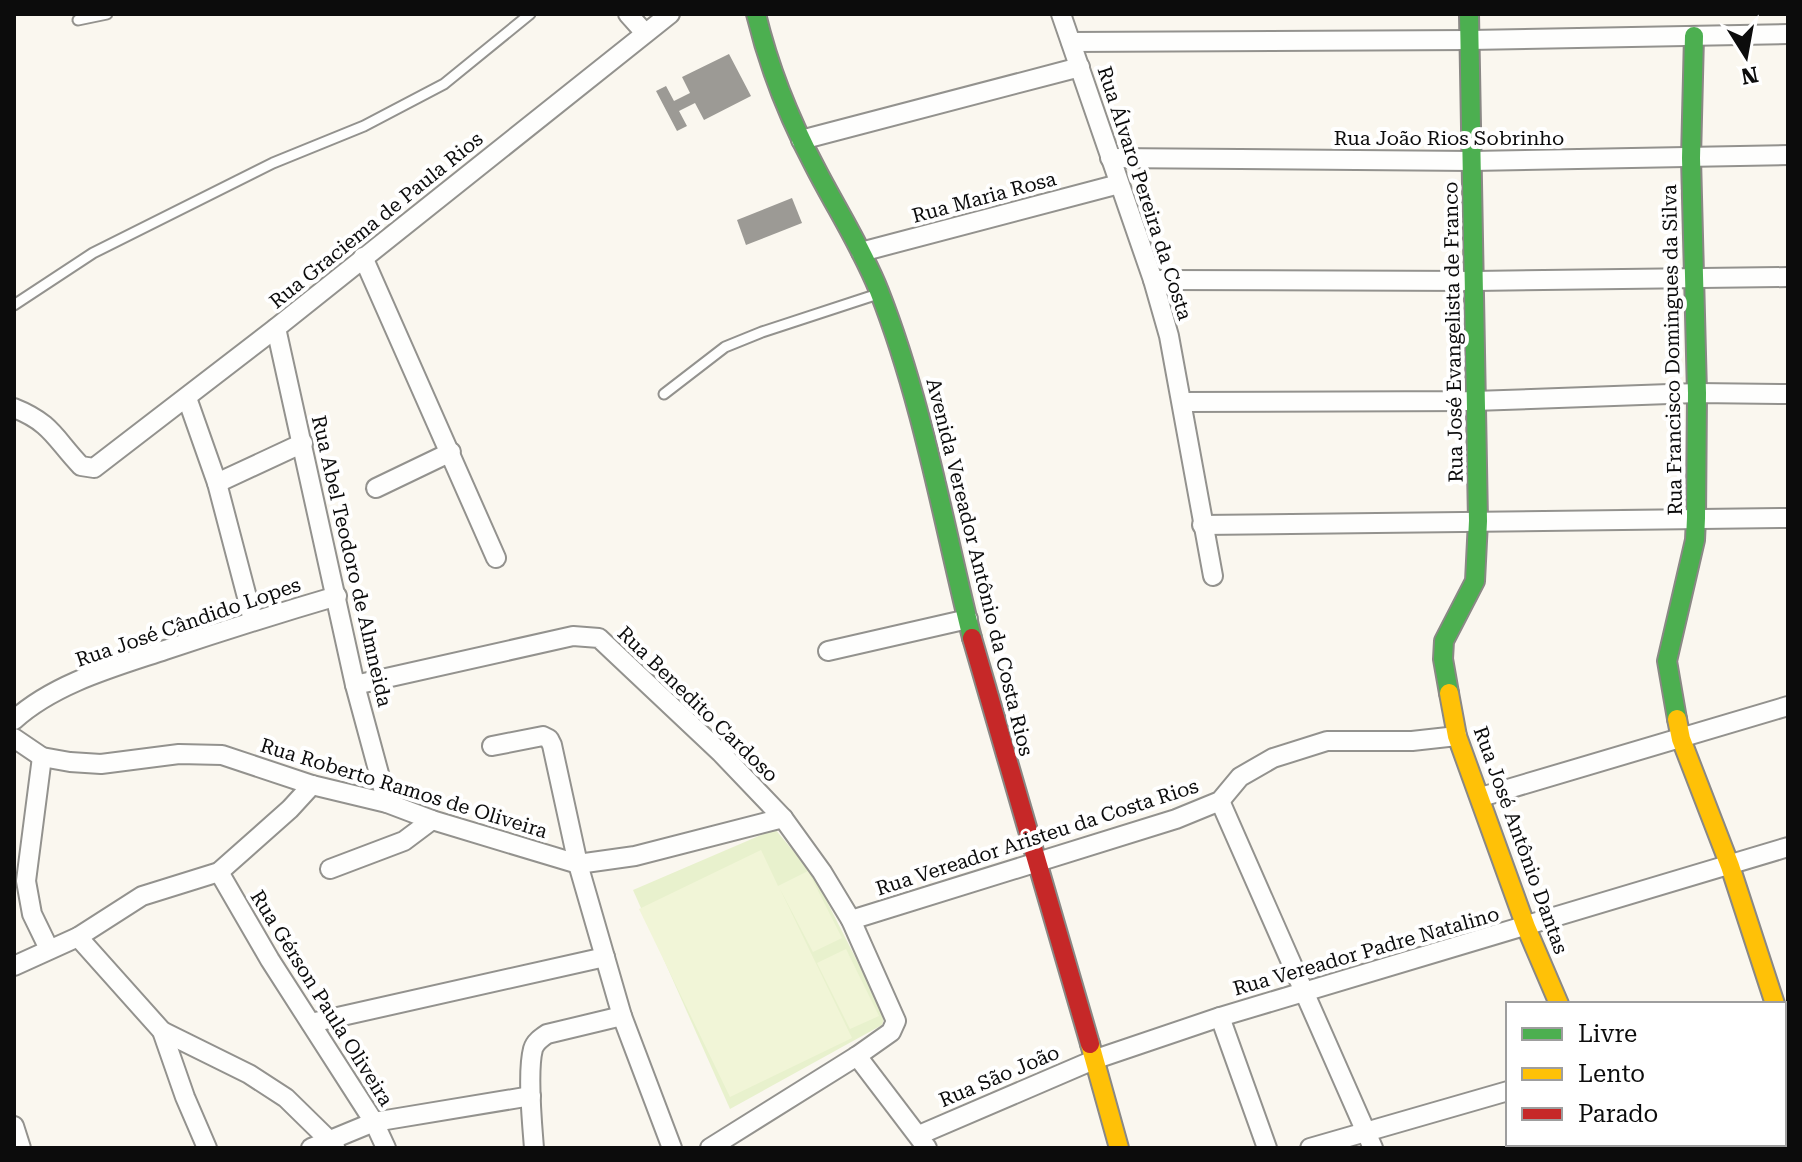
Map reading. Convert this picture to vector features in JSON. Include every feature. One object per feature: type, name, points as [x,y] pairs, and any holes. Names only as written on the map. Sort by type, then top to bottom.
[{"type":"street","points":[[628,14],[645,33]]},
{"type":"street","name":"Rua Graciema de Paula Rios","points":[[14,408],[36,417],[54,433],[81,466],[94,468],[276,328],[670,14]]},
{"type":"street","name":"Avenida Vereador Antônio da Costa Rios","points":[[756,14],[762,46],[780,95],[861,252],[911,385],[968,619],[1119,1148]]},
{"type":"street","name":"Rua Álvaro Pereira da Costa","points":[[1061,14],[1153,280],[1169,336],[1213,576]]},
{"type":"street","name":"Rua José Evangelista de Franco","points":[[1444,641],[1475,581],[1478,521],[1469,14]]},
{"type":"street","points":[[1071,42],[1470,40],[1788,34]]},
{"type":"street","name":"Rua Francisco Domingues da Silva","points":[[1681,739],[1667,661],[1695,540],[1696,518],[1697,393],[1691,158],[1694,36]]},
{"type":"street","points":[[801,140],[1080,67]]},
{"type":"street","name":"Rua João Rios Sobrinho","points":[[1110,158],[1472,161],[1788,155]]},
{"type":"street","name":"Rua Maria Rosa","points":[[861,252],[1119,184]]},
{"type":"street","points":[[363,257],[496,558]]},
{"type":"street","points":[[1153,280],[1475,281],[1788,277]]},
{"type":"street","name":"Rua Abel Teodoro de Almneida","points":[[276,328],[355,685],[387,803]]},
{"type":"street","points":[[1182,402],[1474,401],[1697,393],[1788,394]]},
{"type":"street","points":[[187,398],[217,483],[253,620]]},
{"type":"street","points":[[217,483],[303,443]]},
{"type":"street","points":[[376,488],[451,452]]},
{"type":"street","points":[[1202,525],[1788,518]]},
{"type":"street","name":"Rua José Cândido Lopes","points":[[14,720],[58,691],[98,672],[253,620],[337,596]]},
{"type":"street","points":[[828,651],[968,619]]},
{"type":"street","name":"Rua Benedito Cardoso","points":[[355,685],[573,636],[599,638],[721,753],[783,818],[822,872],[851,920],[896,1021],[891,1032],[857,1056]]},
{"type":"street","name":"Rua José Antônio Dantas","points":[[1444,641],[1443,659],[1457,736],[1526,927],[1558,1002]]},
{"type":"street","points":[[1481,797],[1788,706]]},
{"type":"street","points":[[492,746],[527,737],[543,736],[549,739],[578,864],[622,1016],[672,1148]]},
{"type":"street","name":"Rua Vereador Aristeu da Costa Rios","points":[[851,920],[1176,819],[1220,801],[1240,777],[1273,758],[1327,741],[1412,741],[1457,736]]},
{"type":"street","name":"Rua Roberto Ramos de Oliveira","points":[[14,738],[42,757],[101,764],[179,754],[222,755],[312,785],[387,803],[432,820],[578,864],[635,856],[783,818]]},
{"type":"street","points":[[1681,739],[1778,1002]]},
{"type":"street","points":[[42,757],[26,881],[32,914],[49,949]]},
{"type":"street","points":[[14,966],[78,937],[142,896],[219,872],[290,809],[312,785]]},
{"type":"street","points":[[1220,801],[1373,1148]]},
{"type":"street","points":[[330,869],[404,841],[432,820]]},
{"type":"street","name":"Rua Vereador Padre Natalino","points":[[1096,1059],[1220,1017],[1788,847]]},
{"type":"street","name":"Rua Gérson Paula Oliveira","points":[[219,872],[270,960],[374,1122],[386,1148]]},
{"type":"street","points":[[78,937],[162,1031],[249,1074],[286,1098],[326,1145],[374,1122],[531,1096]]},
{"type":"street","points":[[311,1023],[605,957]]},
{"type":"street","points":[[534,1148],[531,1096],[533,1049],[538,1040],[547,1034],[622,1016]]},
{"type":"street","points":[[1220,1017],[1267,1148]]},
{"type":"street","points":[[162,1031],[207,1148]]},
{"type":"street","points":[[710,1148],[857,1056],[923,1142]]},
{"type":"street","name":"Rua São João","points":[[923,1142],[1096,1059]]},
{"type":"street","points":[[1310,1148],[1506,1092]]},
{"type":"street","points":[[14,1126],[21,1148]]},
{"type":"lane","points":[[78,20],[107,14]]},
{"type":"lane","points":[[14,305],[93,253],[273,163],[364,126],[444,84],[530,14]]},
{"type":"lane","points":[[664,394],[725,347],[878,294]]},
{"type":"green space","points":[[775,829],[814,876],[885,1016],[882,1025],[730,1109],[633,890]]},
{"type":"green space","points":[[761,850],[778,886],[808,871],[842,938],[813,952],[779,887],[852,1038],[730,1097],[639,909]]},
{"type":"green space","points":[[846,949],[879,1016],[850,1029],[817,963]]},
{"type":"building","points":[[729,54],[751,96],[704,120],[695,103],[679,111],[687,126],[677,131],[656,91],[666,86],[674,101],[690,93],[682,77]]},
{"type":"building","points":[[792,198],[802,223],[746,245],[737,220]]},
{"type":"traffic: fast","points":[[756,14],[788,111],[865,259],[894,333],[920,419],[972,638]]},
{"type":"traffic: fast","points":[[1449,693],[1443,659],[1444,641],[1475,581],[1478,521],[1469,14]]},
{"type":"traffic: fast","points":[[1677,719],[1667,661],[1695,540],[1696,518],[1697,393],[1691,158],[1694,36]]},
{"type":"traffic: slow","points":[[1449,693],[1457,736],[1526,927],[1558,1002]]},
{"type":"traffic: slow","points":[[1677,719],[1681,739],[1730,866],[1774,1002]]},
{"type":"traffic: slow","points":[[1090,1044],[1119,1148]]},
{"type":"traffic: jam","points":[[972,638],[1090,1044]]}]
